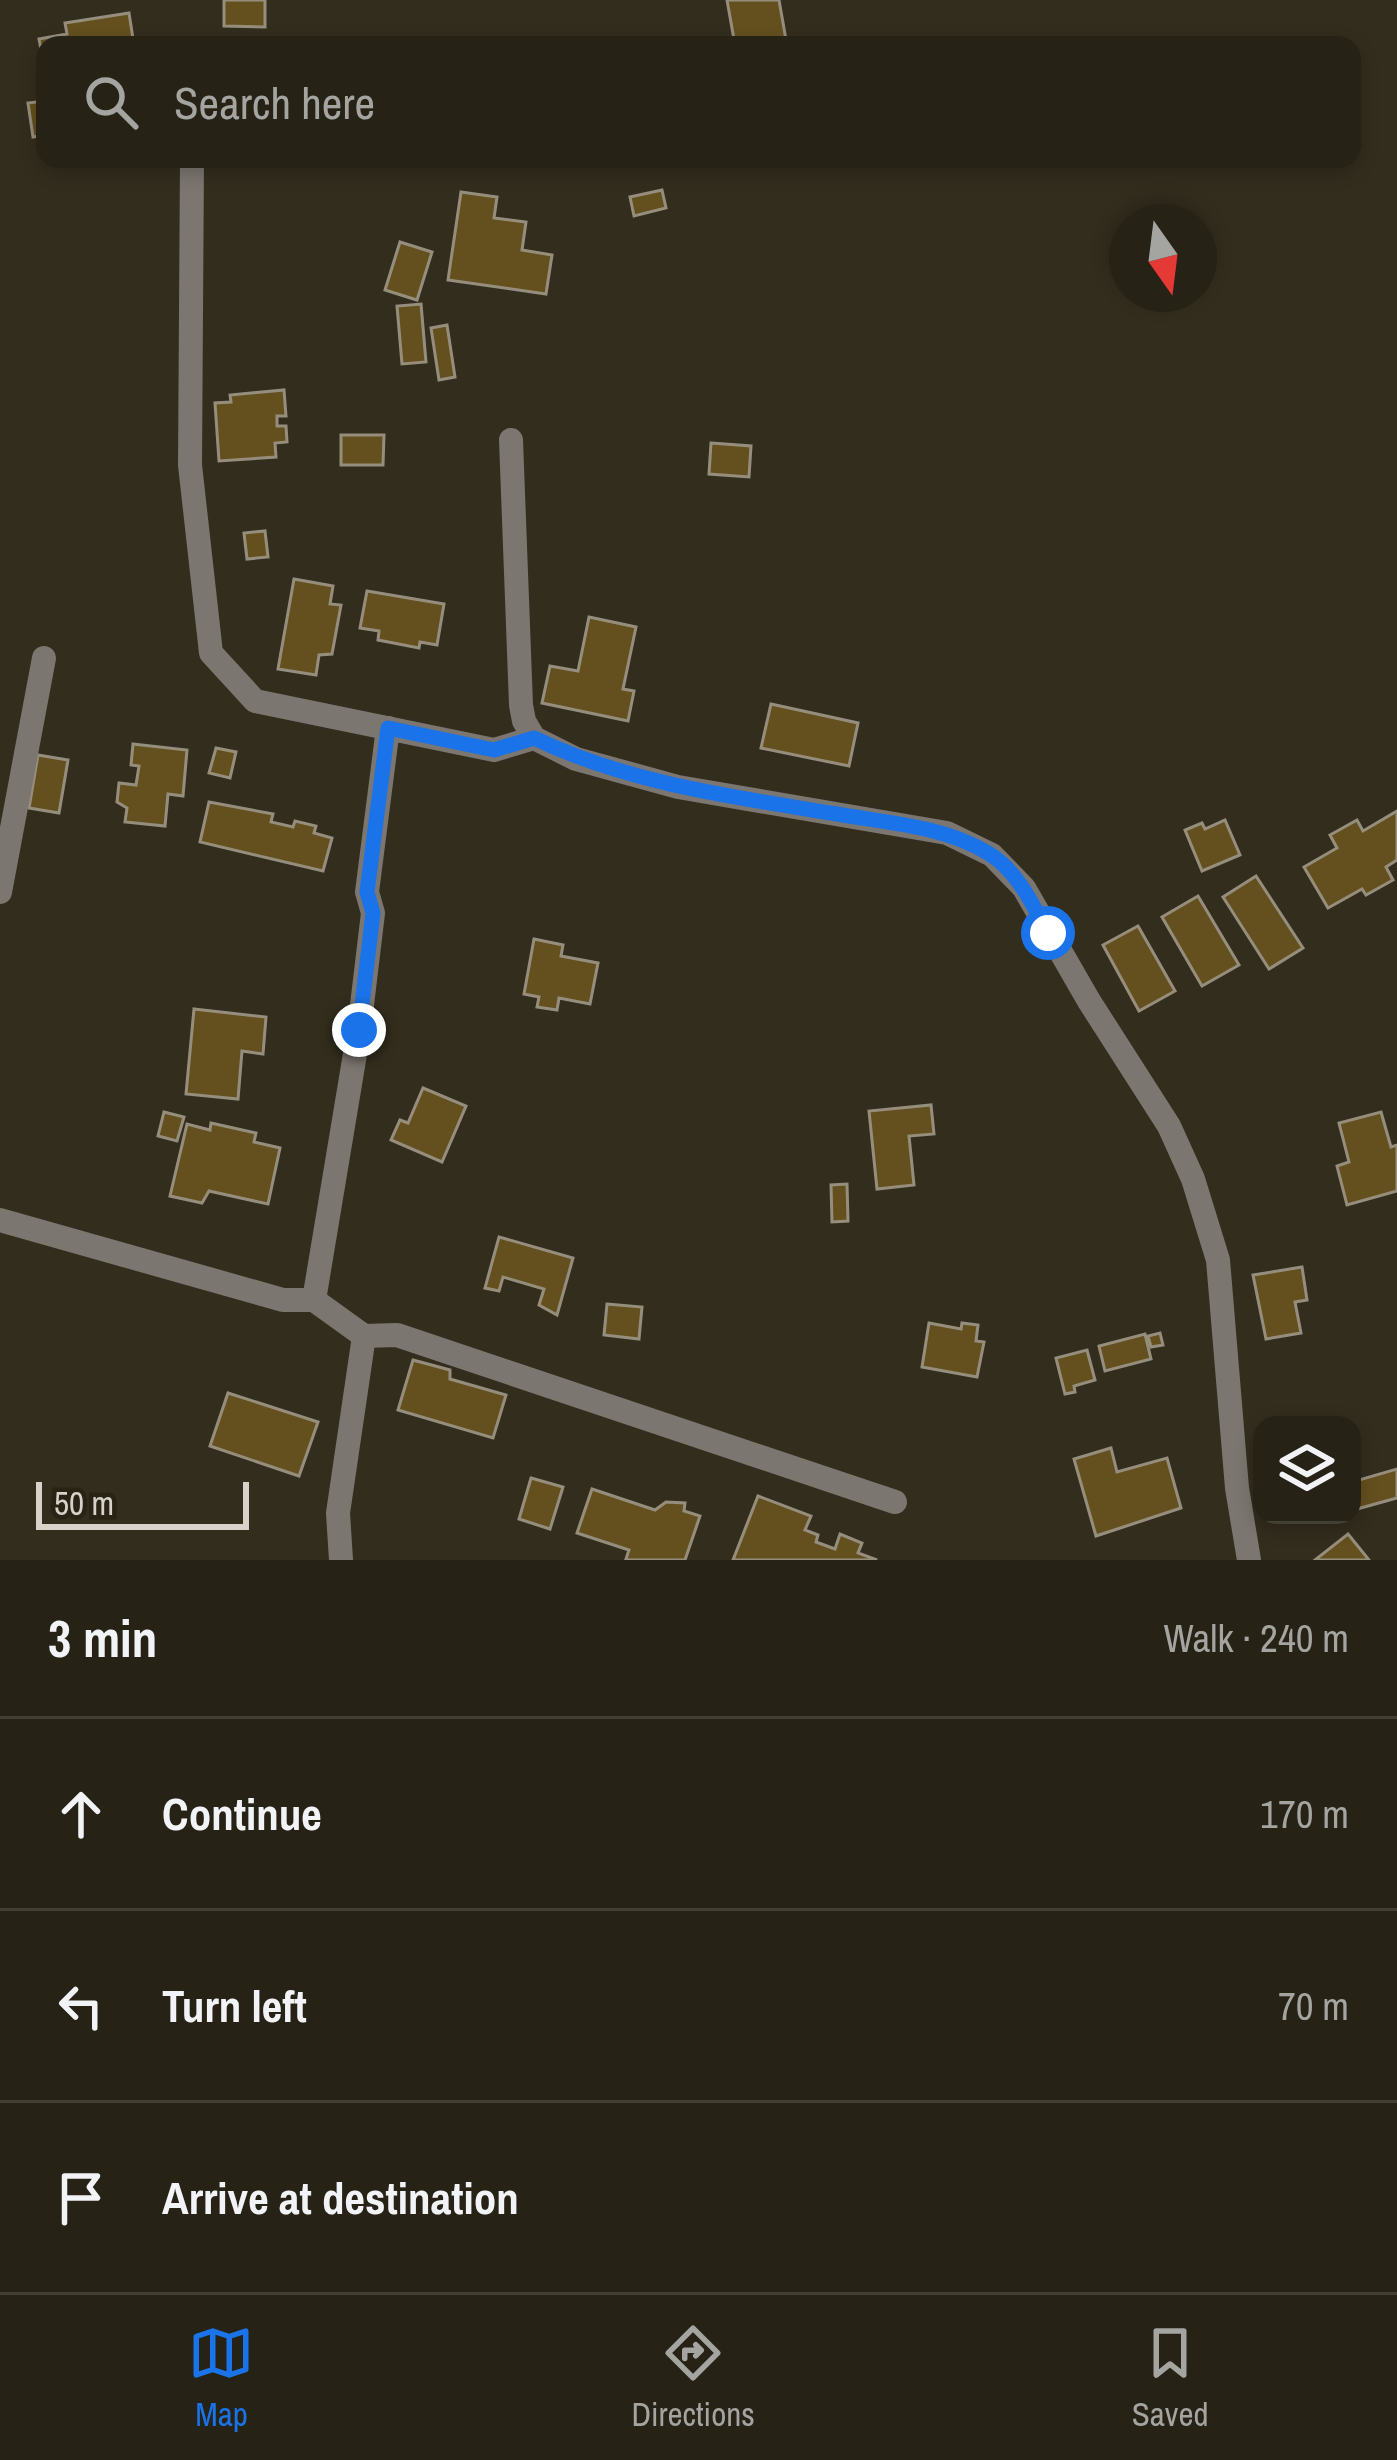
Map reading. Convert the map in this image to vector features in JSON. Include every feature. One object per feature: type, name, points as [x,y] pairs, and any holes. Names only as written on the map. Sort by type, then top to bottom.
[{"type":"street","points":[[193,168],[190,466],[211,653],[255,701],[494,750],[534,738]]},
{"type":"street","points":[[511,440],[521,705],[534,738],[576,758],[678,787],[946,833],[992,855],[1024,888],[1169,1126],[1193,1179],[1218,1260],[1237,1488],[1249,1560]]},
{"type":"street","points":[[0,892],[44,658]]},
{"type":"street","points":[[314,1300],[359,1030],[373,913],[367,892],[388,728]]},
{"type":"street","points":[[0,1220],[283,1300],[314,1300],[364,1336],[397,1335],[895,1502]]},
{"type":"street","points":[[341,1560],[338,1513],[364,1336]]},
{"type":"building","points":[[224,0],[265,0],[265,27],[224,26]]},
{"type":"building","points":[[727,0],[779,0],[785,36],[733,36]]},
{"type":"building","points":[[129,13],[133,36],[56,36],[67,34],[65,23]]},
{"type":"building","points":[[36,102],[36,136],[33,137],[28,103]]},
{"type":"building","points":[[662,190],[666,208],[634,216],[630,197]]},
{"type":"building","points":[[461,192],[497,197],[494,218],[526,222],[522,250],[552,255],[546,294],[448,280]]},
{"type":"building","points":[[400,242],[432,252],[417,300],[385,290]]},
{"type":"building","points":[[421,304],[426,362],[402,364],[397,306]]},
{"type":"building","points":[[447,325],[455,377],[439,380],[431,328]]},
{"type":"building","points":[[284,390],[286,416],[277,416],[277,426],[286,426],[287,442],[275,443],[276,457],[219,461],[215,403],[231,402],[230,395]]},
{"type":"building","points":[[341,435],[384,435],[383,465],[341,465]]},
{"type":"building","points":[[711,443],[751,446],[749,477],[709,474]]},
{"type":"building","points":[[265,531],[268,557],[247,559],[244,533]]},
{"type":"building","points":[[294,579],[333,586],[330,604],[341,605],[332,654],[319,655],[316,675],[278,669]]},
{"type":"building","points":[[367,591],[444,604],[437,645],[420,642],[419,648],[378,640],[379,631],[360,628]]},
{"type":"building","points":[[589,617],[636,627],[623,689],[634,691],[628,721],[542,703],[550,666],[578,671]]},
{"type":"building","points":[[771,704],[858,723],[849,766],[761,748]]},
{"type":"building","points":[[133,744],[187,750],[183,796],[168,794],[165,826],[125,822],[127,808],[117,802],[119,783],[136,785],[139,766],[131,765]]},
{"type":"building","points":[[216,748],[236,752],[230,778],[209,773]]},
{"type":"building","points":[[38,755],[68,760],[59,813],[29,808]]},
{"type":"building","points":[[209,802],[273,814],[271,822],[293,827],[295,821],[316,826],[314,833],[332,838],[323,871],[200,842]]},
{"type":"building","points":[[1397,811],[1397,860],[1386,867],[1393,880],[1366,895],[1362,889],[1328,908],[1304,867],[1337,848],[1330,835],[1357,820],[1363,831]]},
{"type":"building","points":[[1225,820],[1240,855],[1202,871],[1185,830],[1202,823],[1205,829]]},
{"type":"building","points":[[1256,876],[1303,948],[1269,969],[1223,897]]},
{"type":"building","points":[[1198,896],[1239,965],[1202,986],[1162,917]]},
{"type":"building","points":[[1138,926],[1175,991],[1139,1011],[1103,945]]},
{"type":"building","points":[[534,939],[563,945],[561,956],[598,963],[590,1004],[559,998],[557,1010],[537,1007],[539,997],[524,994]]},
{"type":"building","points":[[194,1009],[266,1017],[263,1054],[242,1051],[238,1099],[186,1094]]},
{"type":"building","points":[[423,1088],[466,1106],[442,1162],[391,1140],[400,1120],[408,1123]]},
{"type":"building","points":[[931,1105],[934,1134],[909,1136],[914,1185],[877,1189],[869,1111]]},
{"type":"building","points":[[164,1112],[184,1117],[177,1141],[158,1136]]},
{"type":"building","points":[[1381,1112],[1391,1147],[1397,1145],[1397,1191],[1347,1205],[1337,1166],[1349,1162],[1339,1123]]},
{"type":"building","points":[[211,1123],[256,1133],[254,1142],[280,1148],[268,1204],[209,1191],[202,1203],[170,1196],[187,1124],[210,1130]]},
{"type":"building","points":[[847,1184],[848,1221],[832,1222],[831,1185]]},
{"type":"building","points":[[499,1237],[573,1258],[557,1315],[539,1305],[544,1289],[503,1277],[499,1291],[485,1288]]},
{"type":"building","points":[[1302,1267],[1307,1300],[1295,1302],[1301,1333],[1266,1339],[1253,1275]]},
{"type":"building","points":[[607,1304],[642,1307],[639,1339],[604,1335]]},
{"type":"building","points":[[929,1323],[961,1329],[962,1323],[978,1325],[976,1341],[984,1342],[977,1377],[922,1367]]},
{"type":"building","points":[[1160,1333],[1163,1345],[1151,1347],[1148,1336]]},
{"type":"building","points":[[1145,1334],[1151,1359],[1105,1371],[1099,1346]]},
{"type":"building","points":[[1087,1350],[1095,1380],[1065,1394],[1056,1358]]},
{"type":"building","points":[[413,1360],[450,1370],[450,1379],[506,1395],[493,1438],[398,1410]]},
{"type":"building","points":[[228,1393],[318,1422],[299,1476],[210,1446]]},
{"type":"building","points":[[1111,1448],[1117,1472],[1167,1458],[1181,1508],[1096,1536],[1074,1459]]},
{"type":"building","points":[[1397,1469],[1397,1498],[1361,1508],[1361,1479]]},
{"type":"building","points":[[531,1478],[563,1487],[550,1529],[519,1519]]},
{"type":"building","points":[[592,1489],[655,1510],[666,1502],[685,1503],[684,1511],[700,1516],[685,1560],[629,1560],[629,1550],[577,1533]]},
{"type":"building","points":[[758,1496],[811,1516],[805,1530],[818,1535],[816,1542],[835,1549],[840,1534],[862,1543],[858,1553],[877,1560],[733,1560]]},
{"type":"building","points":[[1348,1534],[1369,1560],[1315,1560]]},
{"type":"route","points":[[359,1030],[373,913],[367,892],[388,728],[494,750],[534,738],[576,758],[678,787],[946,833],[992,855],[1024,888],[1048,933]]}]
